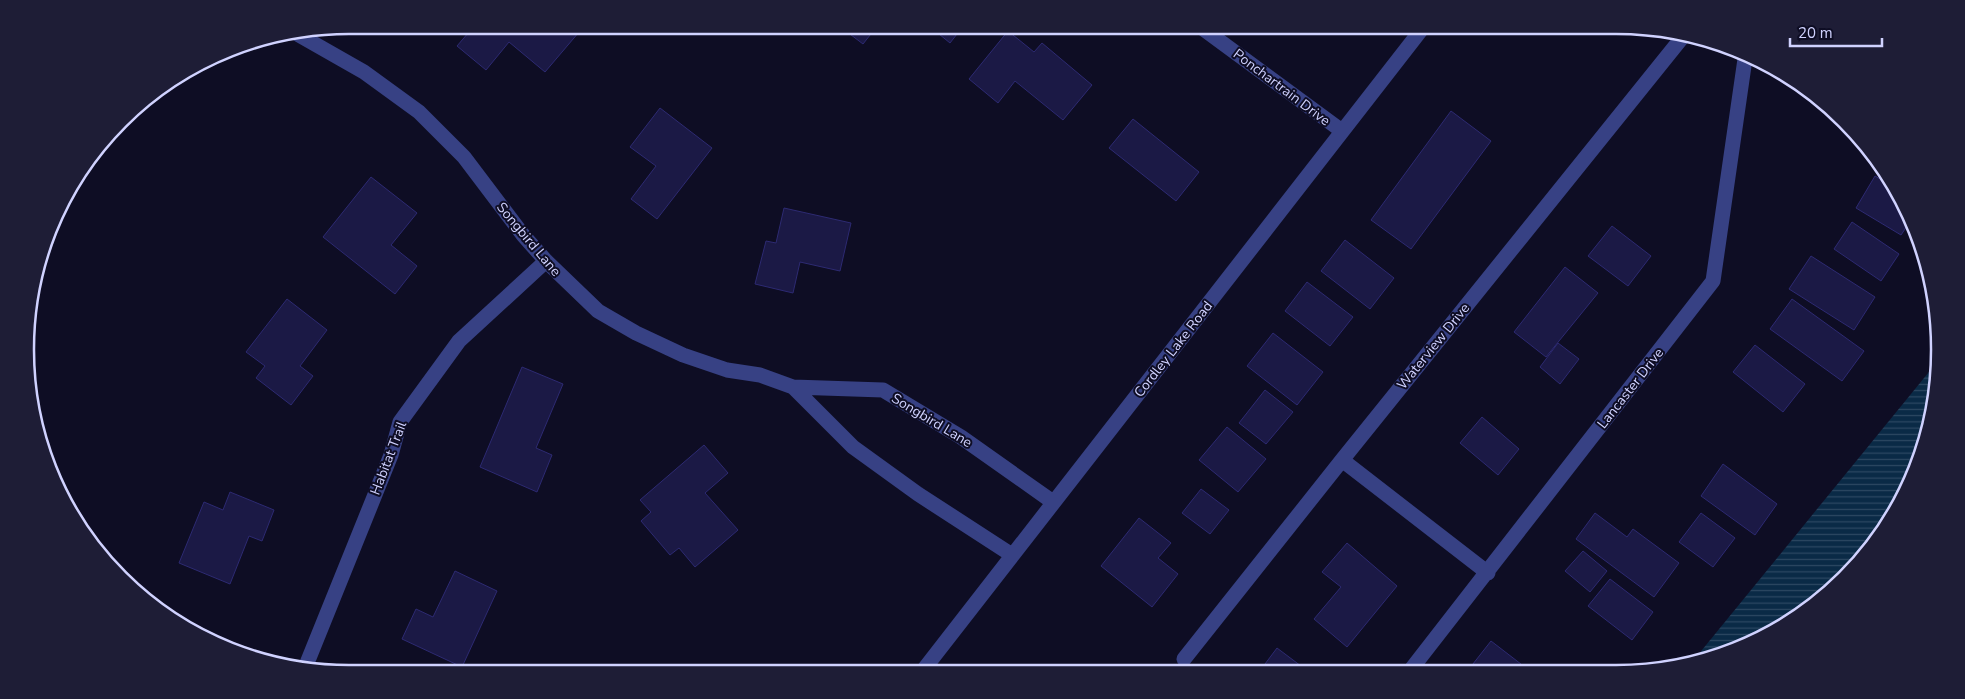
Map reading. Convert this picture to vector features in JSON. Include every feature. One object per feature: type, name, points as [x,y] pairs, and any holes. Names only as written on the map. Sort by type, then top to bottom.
[{"type":"street","name":"Ponchartrain Drive","points":[[1210,34],[1342,131]]},
{"type":"street","name":"Cordley Lake Road","points":[[927,665],[1418,34]]},
{"type":"street","name":"Songbird Lane","points":[[303,37],[364,72],[419,112],[464,157],[523,235],[546,261],[598,311],[636,333],[682,355],[727,370],[760,375],[793,388],[883,390],[961,437],[1053,502]]},
{"type":"street","name":"Waterview Drive","points":[[1184,659],[1679,40]]},
{"type":"street","name":"Lancaster Drive","points":[[1415,665],[1488,573],[1713,281],[1745,62]]},
{"type":"street","name":"Habitat Trail","points":[[307,663],[391,455],[400,422],[459,341],[546,261]]},
{"type":"street","name":"Songbird Lane","points":[[793,388],[853,447],[918,494],[1012,555]]},
{"type":"street","points":[[1342,460],[1488,573]]},
{"type":"water","points":[[1931,369],[1925,411],[1907,470],[1899,489],[1878,525],[1853,558],[1824,587],[1791,612],[1755,633],[1699,653]]},
{"type":"building","points":[[467,34],[577,34],[545,72],[509,42],[486,70],[457,46]]},
{"type":"building","points":[[850,34],[871,34],[863,44]]},
{"type":"building","points":[[939,34],[957,34],[950,43]]},
{"type":"building","points":[[1006,34],[1012,34],[1034,52],[1042,43],[1092,85],[1063,120],[1015,81],[998,103],[969,79]]},
{"type":"building","points":[[660,108],[712,148],[657,219],[631,199],[656,166],[630,147]]},
{"type":"building","points":[[1451,111],[1491,141],[1411,249],[1371,220]]},
{"type":"building","points":[[1133,119],[1199,172],[1176,201],[1109,148]]},
{"type":"building","points":[[1875,176],[1882,180],[1889,192],[1906,227],[1901,235],[1856,208]]},
{"type":"building","points":[[371,177],[417,213],[391,245],[417,266],[395,294],[323,237]]},
{"type":"building","points":[[784,208],[851,223],[840,271],[800,262],[793,293],[755,284],[766,241],[776,243]]},
{"type":"building","points":[[1852,222],[1899,254],[1881,281],[1834,249]]},
{"type":"building","points":[[1612,226],[1651,256],[1628,286],[1588,256]]},
{"type":"building","points":[[1345,240],[1394,278],[1370,309],[1321,271]]},
{"type":"building","points":[[1811,256],[1875,297],[1854,330],[1789,289]]},
{"type":"building","points":[[1565,267],[1598,293],[1546,357],[1514,332]]},
{"type":"building","points":[[1307,282],[1353,317],[1330,346],[1285,311]]},
{"type":"building","points":[[287,299],[327,330],[300,366],[313,376],[291,405],[256,378],[265,366],[246,352]]},
{"type":"building","points":[[1792,299],[1864,351],[1842,381],[1770,329]]},
{"type":"building","points":[[1273,333],[1323,372],[1297,405],[1247,366]]},
{"type":"building","points":[[1558,343],[1579,359],[1560,384],[1540,367]]},
{"type":"building","points":[[1755,345],[1805,384],[1783,412],[1733,372]]},
{"type":"building","points":[[522,367],[563,384],[536,448],[552,455],[537,492],[480,467]]},
{"type":"building","points":[[1265,390],[1293,412],[1266,444],[1239,423]]},
{"type":"building","points":[[1482,417],[1519,449],[1498,475],[1460,443]]},
{"type":"building","points":[[1227,427],[1266,459],[1238,492],[1199,460]]},
{"type":"building","points":[[704,445],[728,473],[705,493],[738,530],[695,567],[679,548],[670,555],[641,521],[651,512],[640,500]]},
{"type":"building","points":[[1723,464],[1777,504],[1755,535],[1701,496]]},
{"type":"building","points":[[1201,489],[1229,510],[1210,534],[1182,513]]},
{"type":"building","points":[[230,492],[274,510],[262,541],[249,536],[230,584],[179,563],[204,502],[223,510]]},
{"type":"building","points":[[1595,513],[1627,537],[1633,529],[1679,563],[1654,597],[1576,539]]},
{"type":"building","points":[[1701,513],[1735,538],[1713,567],[1679,542]]},
{"type":"building","points":[[1139,518],[1171,543],[1158,558],[1178,574],[1152,607],[1101,566]]},
{"type":"building","points":[[1347,543],[1397,586],[1347,647],[1314,619],[1341,587],[1322,572]]},
{"type":"building","points":[[1583,551],[1607,571],[1590,592],[1565,571]]},
{"type":"building","points":[[455,571],[497,591],[463,665],[458,665],[402,639],[416,609],[433,617]]},
{"type":"building","points":[[1610,579],[1653,612],[1632,640],[1588,606]]},
{"type":"building","points":[[1491,641],[1522,665],[1472,665]]},
{"type":"building","points":[[1277,648],[1300,665],[1264,665]]}]
